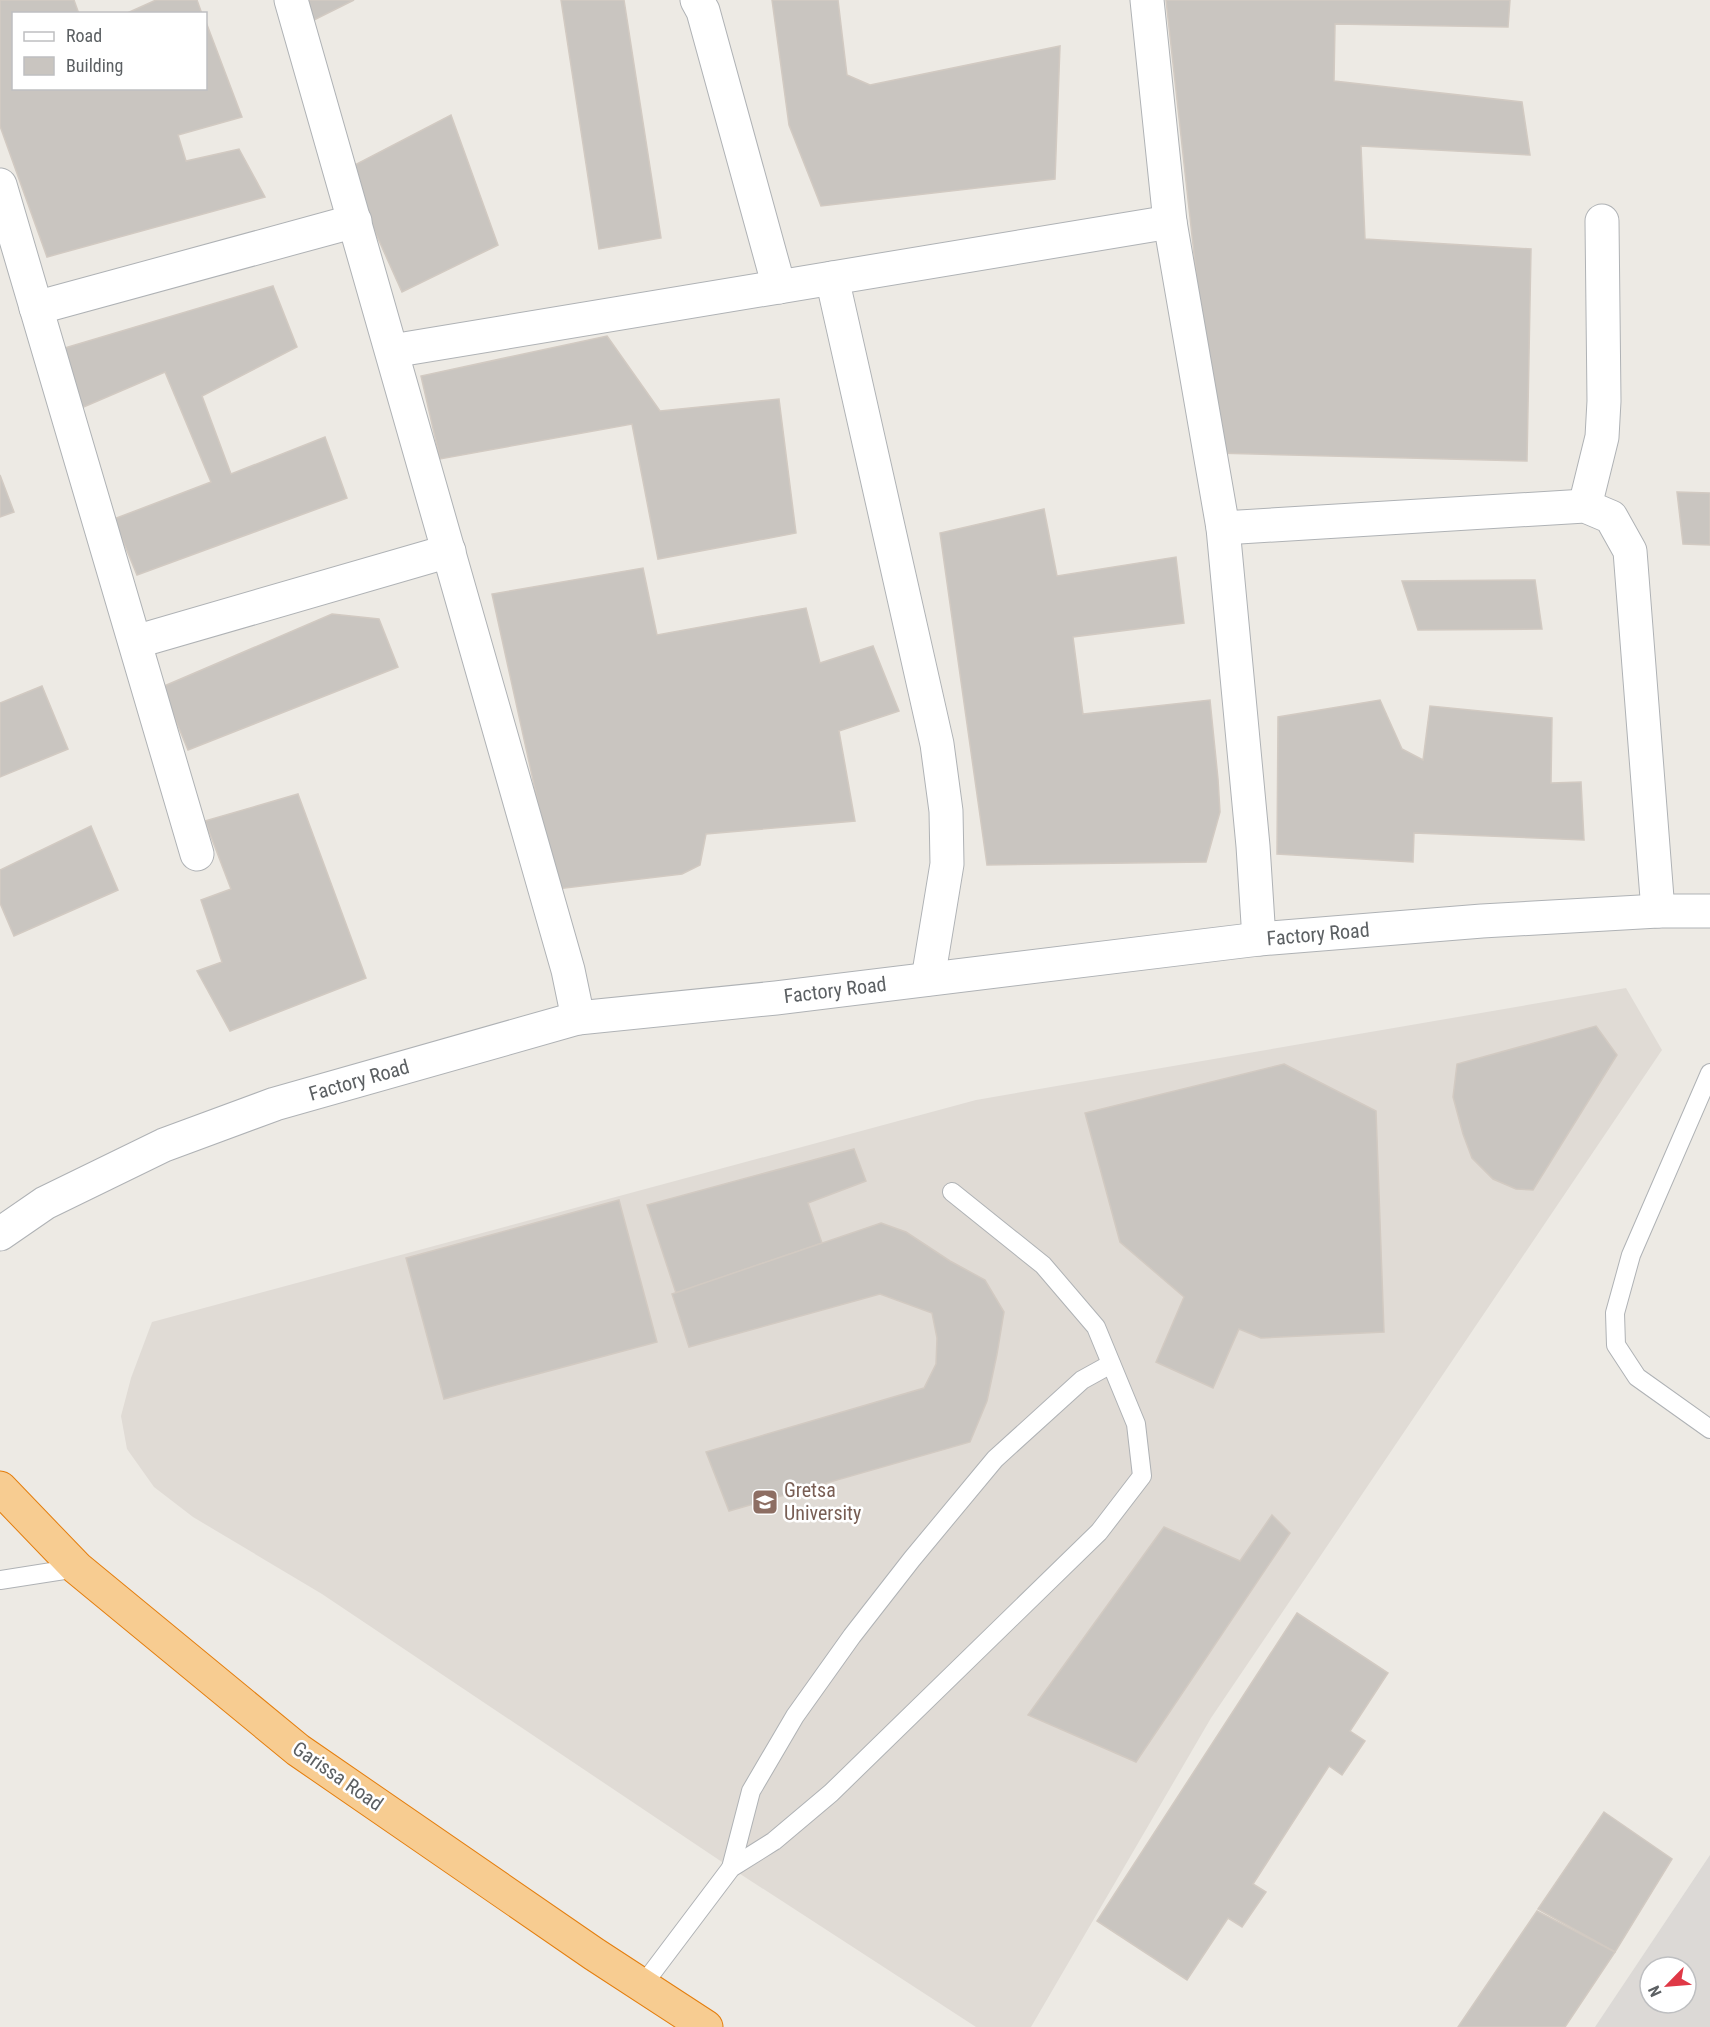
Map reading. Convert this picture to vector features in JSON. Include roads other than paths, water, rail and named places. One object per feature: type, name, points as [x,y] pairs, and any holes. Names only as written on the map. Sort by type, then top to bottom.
[{"type":"highway","name":"Garissa Road","points":[[0,1488],[77,1568],[298,1750],[642,1986],[706,2027]]},
{"type":"street","points":[[291,0],[568,970],[578,1018]]},
{"type":"street","points":[[697,0],[704,11],[779,287]]},
{"type":"street","points":[[1147,0],[1170,222],[1224,528],[1260,939]]},
{"type":"street","points":[[0,185],[197,854]]},
{"type":"street","points":[[36,308],[355,221]]},
{"type":"street","points":[[1585,506],[1602,437],[1604,401],[1602,221]]},
{"type":"street","points":[[392,351],[1170,222]]},
{"type":"street","points":[[832,278],[937,744],[946,811],[947,864],[928,979]]},
{"type":"street","points":[[1224,528],[1585,506],[1611,517],[1630,550],[1658,911]]},
{"type":"street","points":[[135,642],[449,551]]},
{"type":"street","name":"Factory Road","points":[[0,1234],[45,1203],[175,1141],[275,1104],[578,1018],[1260,939],[1482,921],[1658,911],[1710,911]]},
{"type":"lane","points":[[1710,1073],[1631,1255],[1615,1313],[1616,1346],[1637,1377],[1710,1429]]},
{"type":"lane","points":[[642,1986],[731,1868],[774,1841],[831,1793],[1099,1532],[1142,1476],[1136,1424],[1096,1327],[1043,1265],[952,1192]]},
{"type":"lane","points":[[731,1868],[751,1791],[795,1716],[852,1636],[912,1559],[995,1460],[1082,1380],[1111,1364]]},
{"type":"lane","points":[[0,1580],[77,1568]]},
{"type":"place","name":"Gretsa University","points":[[765,1502]]}]
